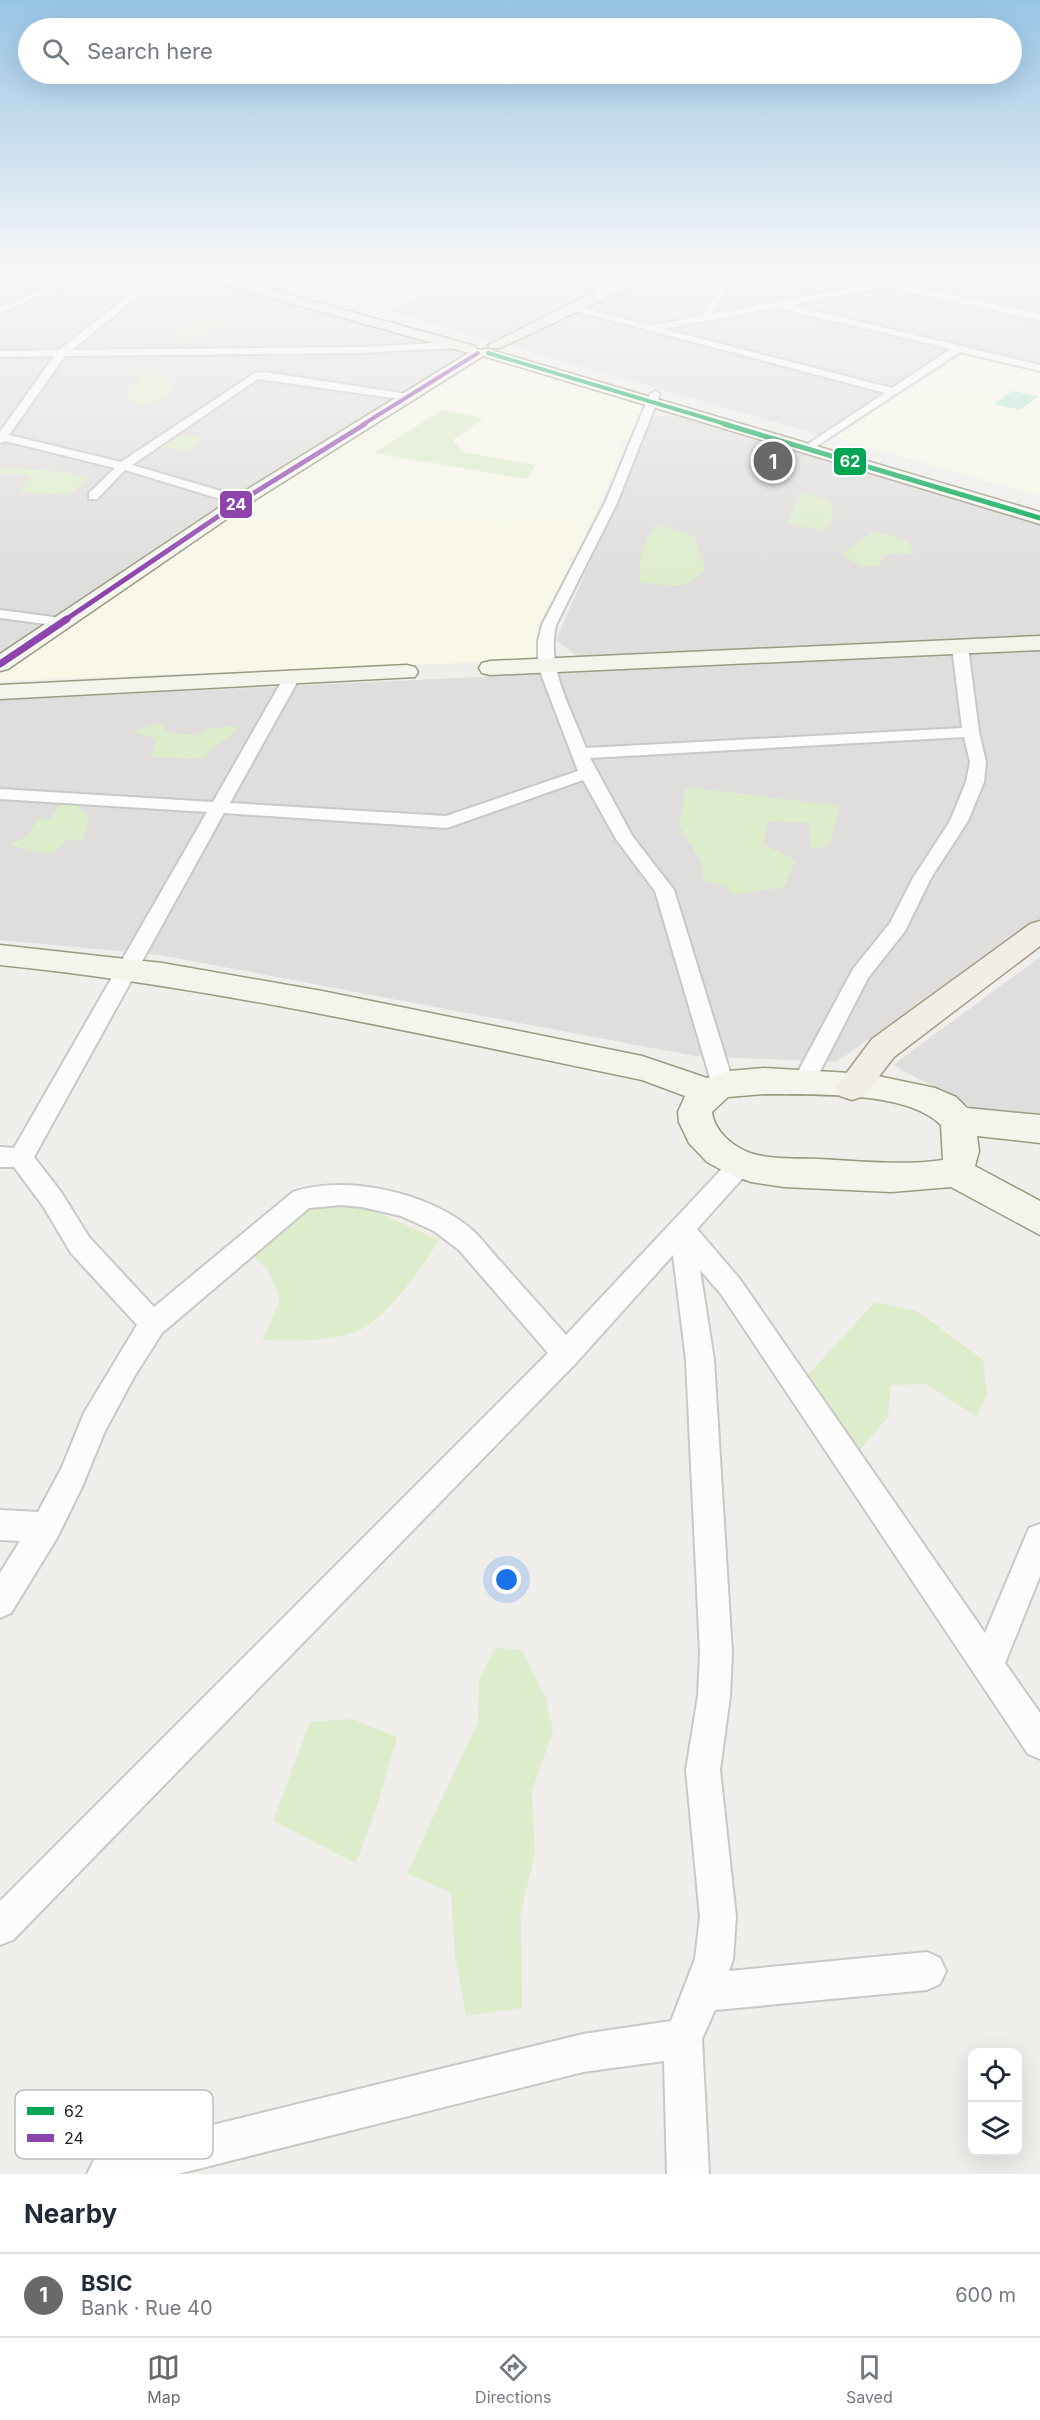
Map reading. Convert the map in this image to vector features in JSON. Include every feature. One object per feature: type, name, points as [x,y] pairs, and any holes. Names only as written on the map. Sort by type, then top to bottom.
[{"type":"main road","points":[[0,664],[241,501],[443,375]]},
{"type":"main road","points":[[577,375],[1040,518]]},
{"type":"main road","points":[[812,446],[1040,505]]},
{"type":"main road","points":[[490,668],[1040,643]]},
{"type":"main road","points":[[0,692],[406,672]]},
{"type":"main road","points":[[852,1087],[883,1048],[1040,931]]},
{"type":"main road","points":[[0,955],[129,968],[216,982],[642,1068],[716,1089],[764,1081],[885,1088],[927,1097],[957,1119],[1040,1129]]},
{"type":"main road","points":[[716,1089],[699,1104],[695,1117],[698,1131],[707,1144],[741,1164],[780,1172],[918,1178],[955,1172],[1040,1219]]},
{"type":"main road","points":[[955,1172],[963,1157],[957,1119]]},
{"type":"street","points":[[47,375],[1,438],[123,466],[241,501]]},
{"type":"street","points":[[93,496],[123,466],[255,376],[260,375]]},
{"type":"street","points":[[268,375],[407,397]]},
{"type":"street","points":[[831,375],[894,392]]},
{"type":"street","points":[[812,446],[919,375]]},
{"type":"street","points":[[653,399],[610,503],[549,625],[545,640],[546,666],[588,773],[625,839],[664,890],[716,1089]]},
{"type":"street","points":[[0,614],[62,622]]},
{"type":"street","points":[[803,1083],[860,974],[897,926],[922,878],[959,821],[978,762],[971,732],[960,647]]},
{"type":"street","points":[[153,1324],[80,1245],[52,1199],[11,1158],[129,968],[292,677]]},
{"type":"street","points":[[581,753],[971,732]]},
{"type":"street","points":[[0,794],[447,822],[588,773]]},
{"type":"street","points":[[0,1927],[566,1354],[741,1164]]},
{"type":"street","points":[[0,1602],[46,1527],[72,1477],[94,1423],[124,1368],[153,1324],[302,1199],[323,1193],[348,1194],[423,1214],[460,1234],[566,1354]]},
{"type":"street","points":[[682,1230],[737,1296],[1040,1742]]},
{"type":"street","points":[[682,1230],[700,1360],[716,1653],[714,1696],[703,1770],[717,1917],[714,1959],[704,1992],[682,2039],[688,2174]]},
{"type":"street","points":[[0,1525],[46,1527]]},
{"type":"street","points":[[988,1665],[1040,1539]]},
{"type":"street","points":[[704,1992],[927,1971]]},
{"type":"street","points":[[213,2145],[583,2053],[682,2039]]},
{"type":"street","points":[[108,2174],[160,2159]]},
{"type":"shaded area","points":[[0,375],[434,375],[0,656]]},
{"type":"shaded area","points":[[458,375],[543,375],[643,406],[628,440],[620,440],[618,446],[625,446],[576,557],[570,557],[567,560],[573,562],[538,625],[536,660],[0,681],[0,670],[243,505]]},
{"type":"shaded area","points":[[613,375],[912,375],[821,435]]},
{"type":"shaded area","points":[[932,375],[1040,375],[1040,496],[833,437]]},
{"type":"shaded area","points":[[671,415],[1040,524],[1040,635],[580,658],[556,640],[653,417]]},
{"type":"shaded area","points":[[1040,650],[1040,922],[836,1062],[695,1056],[160,955],[0,940],[0,700]]},
{"type":"shaded area","points":[[1040,957],[1040,1116],[971,1107],[893,1065]]},
{"type":"green space","points":[[138,375],[169,375],[172,389],[162,399],[140,406],[125,395],[142,381]]},
{"type":"green space","points":[[1012,391],[1038,396],[1020,410],[994,404]]},
{"type":"green space","points":[[442,410],[484,418],[453,440],[463,452],[535,465],[527,479],[374,453]]},
{"type":"green space","points":[[174,435],[202,436],[190,451],[160,447],[158,443]]},
{"type":"green space","points":[[0,467],[64,472],[88,478],[70,495],[19,493],[31,475],[0,473]]},
{"type":"green space","points":[[802,491],[830,501],[834,514],[825,531],[787,523]]},
{"type":"green space","points":[[657,525],[694,536],[705,569],[698,577],[676,586],[640,582],[639,567],[642,552],[648,537]]},
{"type":"green space","points":[[872,532],[907,540],[914,553],[886,554],[880,565],[863,567],[841,555]]},
{"type":"green space","points":[[161,723],[167,733],[199,735],[207,729],[239,726],[235,732],[213,748],[204,759],[151,757],[156,739],[132,731]]},
{"type":"green space","points":[[686,787],[840,806],[829,846],[811,849],[809,823],[767,821],[764,845],[796,860],[784,887],[731,895],[726,886],[704,881],[701,861],[679,826]]},
{"type":"green space","points":[[60,803],[78,805],[89,820],[82,841],[68,839],[52,855],[9,845],[27,836],[39,818],[51,819]]},
{"type":"green space","points":[[302,1199],[362,1205],[439,1240],[402,1292],[366,1326],[355,1332],[321,1339],[262,1340],[280,1300],[268,1270],[244,1248]]},
{"type":"green space","points":[[875,1302],[917,1311],[983,1360],[987,1394],[977,1417],[926,1384],[891,1385],[888,1417],[850,1462],[795,1389]]},
{"type":"green space","points":[[495,1648],[522,1650],[545,1696],[553,1731],[532,1791],[535,1854],[521,1910],[522,2008],[466,2016],[455,1955],[451,1893],[407,1873],[478,1722],[479,1679]]},
{"type":"green space","points":[[352,1719],[397,1737],[377,1806],[356,1863],[273,1821],[310,1722]]},
{"type":"transit line","name":"24","points":[[0,664],[241,501],[442,375]]},
{"type":"transit line","name":"62","points":[[563,375],[1040,518]]},
{"type":"place","name":"BSIC","points":[[773,461]]}]
